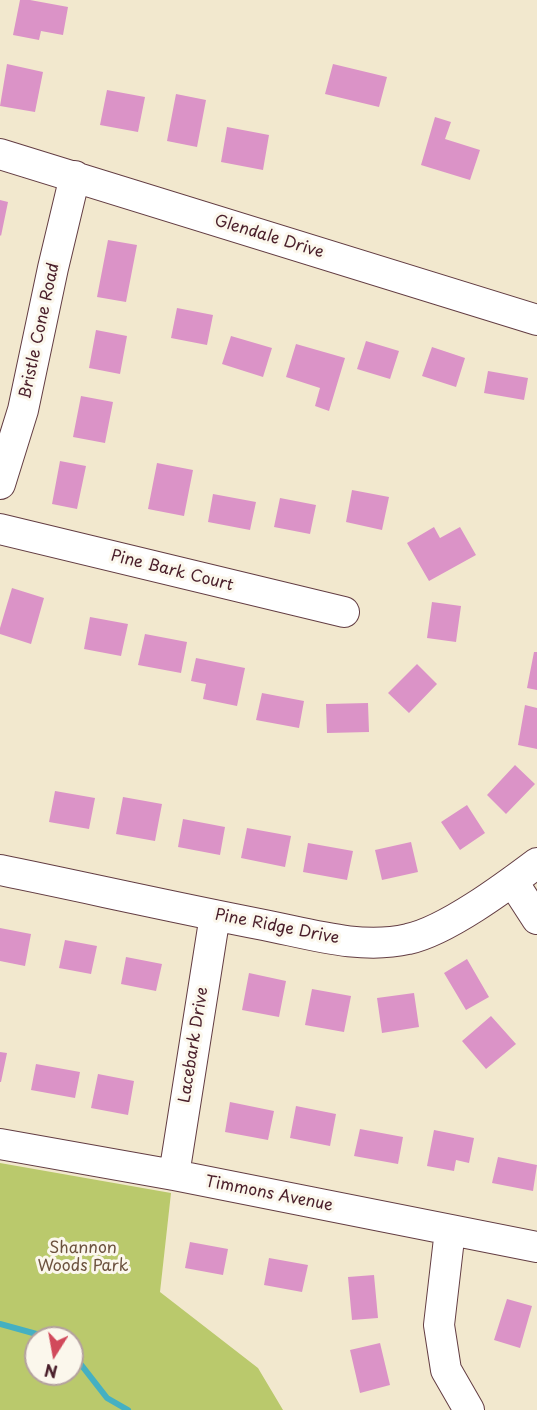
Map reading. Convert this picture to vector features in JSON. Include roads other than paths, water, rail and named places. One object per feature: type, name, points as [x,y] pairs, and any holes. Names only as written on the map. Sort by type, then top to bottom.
[{"type":"street","name":"Glendale Drive","points":[[0,154],[537,320]]},
{"type":"street","name":"Bristle Cone Road","points":[[0,484],[23,410],[75,176]]},
{"type":"street","name":"Pine Bark Court","points":[[0,529],[344,612]]},
{"type":"street","name":"Pine Ridge Drive","points":[[0,870],[350,941],[386,943],[411,939],[450,921],[513,882],[537,863]]},
{"type":"street","points":[[513,882],[537,919]]},
{"type":"street","name":"Lacebark Drive","points":[[174,1175],[215,915]]},
{"type":"street","name":"Timmons Avenue","points":[[0,1144],[174,1175],[537,1247]]},
{"type":"street","points":[[450,1230],[439,1324],[446,1370],[469,1410]]},
{"type":"waterway","points":[[0,1324],[24,1331]]},
{"type":"waterway","points":[[84,1368],[107,1398],[128,1410]]},
{"type":"park label","name":"Shannon Woods Park","points":[[83,1258]]}]
